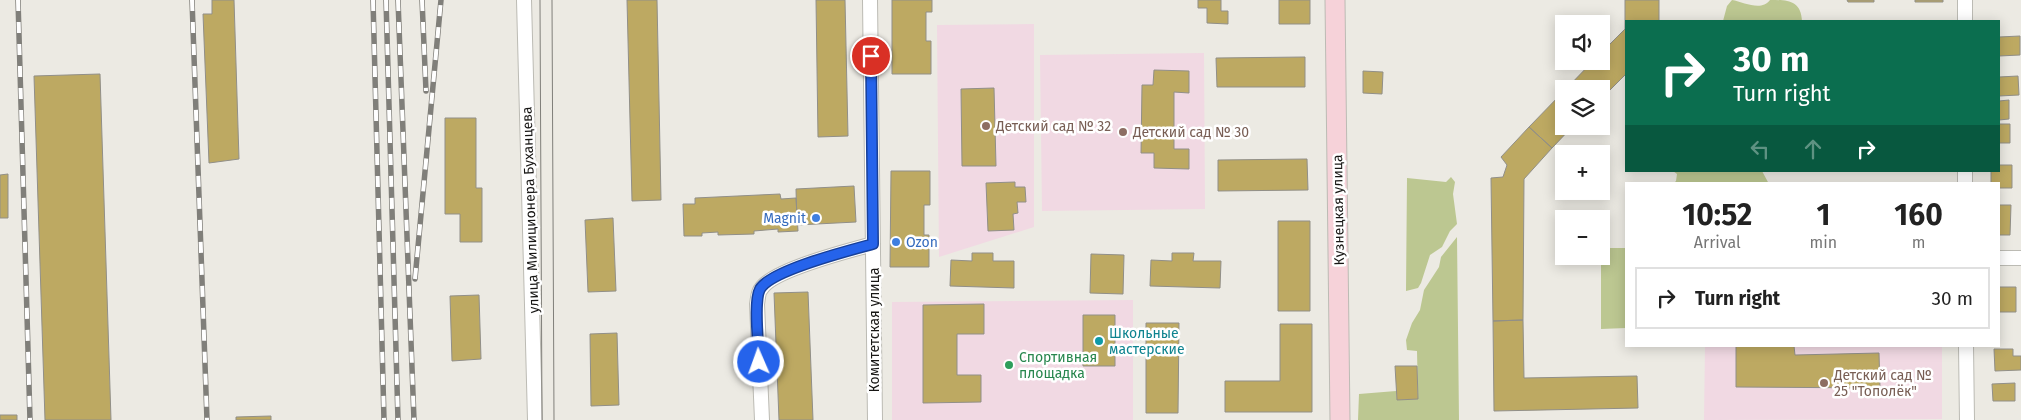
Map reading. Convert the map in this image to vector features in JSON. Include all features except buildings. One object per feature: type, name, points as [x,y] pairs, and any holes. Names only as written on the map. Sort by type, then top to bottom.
[{"type":"street","name":"улица Милиционера Буханцева","points":[[524,0],[535,420]]},
{"type":"street","name":"Комитетская улица","points":[[870,0],[875,420]]},
{"type":"street","name":"Кузнецкая улица","points":[[1335,0],[1340,420]]},
{"type":"street","points":[[1965,0],[1965,20]]},
{"type":"street","points":[[762,420],[757,304],[760,289],[770,279],[823,257],[873,244]]},
{"type":"street","points":[[2000,258],[2021,258]]},
{"type":"street","points":[[1966,347],[1967,420]]},
{"type":"shaded area","name":"Детский сад № 32","points":[[1034,24],[1034,227],[939,257],[937,25]]},
{"type":"shaded area","name":"Детский сад № 30","points":[[1204,53],[1205,209],[1042,211],[1040,55]]},
{"type":"shaded area","points":[[1133,300],[1133,420],[892,420],[892,302]]},
{"type":"shaded area","name":"Детский сад № 25 \"Тополёк\"","points":[[1705,347],[1942,347],[1942,419],[1704,420]]},
{"type":"green space","points":[[1732,0],[1757,6],[1766,4],[1770,0],[1782,0],[1796,5],[1802,20],[1723,20],[1727,6]]},
{"type":"green space","points":[[1674,172],[1763,172],[1768,182],[1675,182],[1677,174]]},
{"type":"green space","points":[[1451,177],[1455,182],[1453,194],[1457,224],[1450,231],[1442,247],[1430,255],[1418,288],[1406,291],[1407,178],[1446,182]]},
{"type":"green space","points":[[1457,237],[1459,420],[1358,420],[1359,394],[1396,391],[1397,399],[1418,398],[1417,351],[1407,350],[1406,340],[1412,323],[1420,310],[1424,290],[1439,267],[1441,257]]},
{"type":"green space","points":[[1610,248],[1625,248],[1625,328],[1601,329],[1601,265],[1610,265]]},
{"type":"tram line","points":[[540,0],[542,420]]},
{"type":"tram line","points":[[552,0],[554,420]]},
{"type":"railway","points":[[18,0],[30,420]]},
{"type":"railway","points":[[192,0],[207,420]]},
{"type":"railway","points":[[373,0],[384,420]]},
{"type":"railway","points":[[386,0],[398,420]]},
{"type":"railway","points":[[398,0],[414,420]]},
{"type":"railway","points":[[422,0],[426,91]]},
{"type":"railway","points":[[415,279],[441,0]]},
{"type":"place","name":"Детский сад № 32","points":[[986,126]]},
{"type":"place","name":"Детский сад № 30","points":[[1123,132]]},
{"type":"place","name":"Magnit","points":[[816,218]]},
{"type":"place","name":"Ozon","points":[[896,242]]},
{"type":"place","name":"Школьные мастерские","points":[[1099,341]]},
{"type":"place","name":"Спортивная площадка","points":[[1009,365]]},
{"type":"place","name":"Детский сад № 25 \"Тополёк\"","points":[[1824,383]]},
{"type":"route","points":[[759,362],[757,304],[760,289],[770,279],[823,257],[873,244],[871,56]]}]
